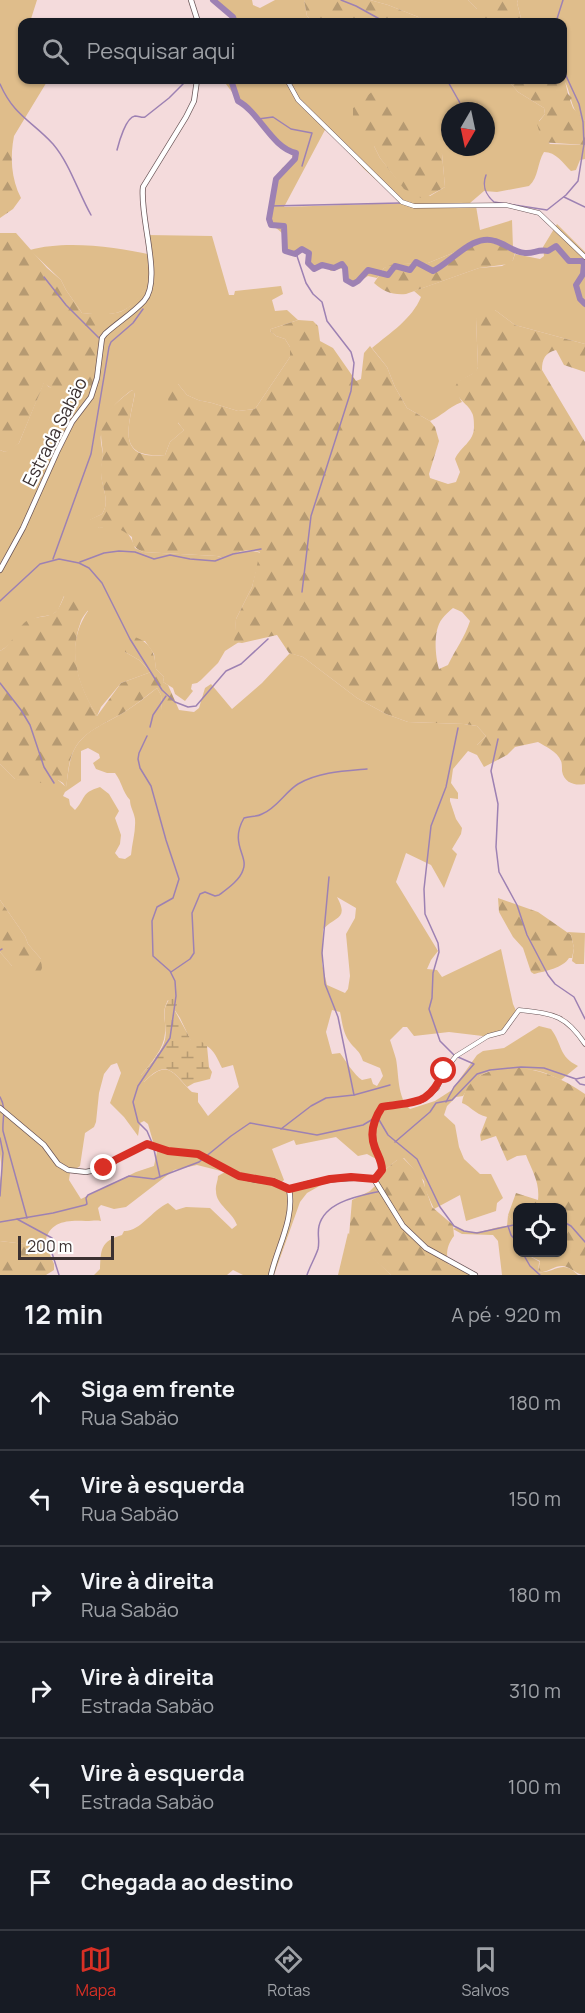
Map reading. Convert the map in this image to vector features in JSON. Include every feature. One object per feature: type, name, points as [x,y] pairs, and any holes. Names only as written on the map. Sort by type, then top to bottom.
[{"type":"street","points":[[192,0],[197,18]]},
{"type":"street","name":"Estrada Sabäo","points":[[0,570],[23,528],[72,422],[91,397],[98,378],[102,338],[146,300],[153,277],[141,199],[143,187],[186,117],[194,101],[196,84]]},
{"type":"street","points":[[288,84],[298,100],[402,202],[414,206],[506,205],[539,213],[585,257]]},
{"type":"street","points":[[375,1179],[382,1170],[382,1162],[372,1137],[373,1127],[382,1107],[423,1100],[436,1088],[444,1071],[456,1056],[488,1036],[503,1032],[519,1010],[555,1015],[570,1024],[585,1044]]},
{"type":"street","points":[[0,1108],[44,1145],[58,1164],[68,1170],[86,1172],[104,1168],[147,1144],[168,1151],[198,1154],[239,1176],[273,1182],[289,1189],[330,1179],[351,1177],[375,1179]]},
{"type":"street","points":[[375,1179],[403,1226],[426,1248],[476,1275]]},
{"type":"street","points":[[271,1275],[287,1219],[289,1189]]},
{"type":"green space","points":[[0,0],[37,0],[31,18],[18,18],[18,84],[46,84],[14,136],[0,136]]},
{"type":"green space","points":[[213,0],[252,0],[253,5],[260,8],[275,0],[304,0],[309,18],[233,18]]},
{"type":"green space","points":[[304,0],[370,0],[421,18],[309,18]]},
{"type":"green space","points":[[370,0],[468,0],[477,9],[477,18],[421,18]]},
{"type":"green space","points":[[468,0],[518,0],[521,18],[477,18],[477,9]]},
{"type":"green space","points":[[518,0],[585,0],[585,121],[574,108],[566,84],[567,18],[521,18]]},
{"type":"green space","points":[[226,84],[511,84],[518,92],[544,108],[545,114],[539,121],[540,134],[550,144],[585,145],[585,159],[580,160],[576,170],[571,171],[556,156],[544,152],[535,178],[529,186],[497,192],[484,191],[470,203],[469,205],[476,206],[480,230],[512,220],[513,248],[495,242],[480,242],[428,263],[403,264],[384,268],[377,278],[368,276],[355,284],[350,284],[344,279],[343,268],[331,271],[325,266],[311,269],[307,263],[306,251],[293,255],[284,251],[283,235],[278,229],[269,225],[277,181],[282,168],[293,161],[292,155],[255,120]],"holes":[[[326,128],[364,169],[402,203],[284,207]]]},
{"type":"green space","points":[[511,84],[566,84],[568,94],[572,98],[570,100],[573,108],[585,121],[585,145],[539,142],[537,137],[540,134],[537,124],[545,114],[544,108],[518,92]]},
{"type":"green space","points":[[375,89],[441,153],[445,187],[425,198],[404,189],[380,158],[374,146],[353,123],[353,108]]},
{"type":"green space","points":[[0,136],[14,136],[12,167],[21,198],[13,209],[0,218]]},
{"type":"green space","points":[[557,224],[585,252],[585,344],[515,325],[495,310],[476,319],[478,367],[476,372],[460,381],[459,397],[462,402],[430,421],[407,408],[387,367],[372,348],[412,312],[421,297],[414,291],[479,268],[502,266],[513,260],[515,254],[540,259],[544,256],[543,247]]},
{"type":"green space","points":[[0,233],[16,233],[47,268],[61,280],[82,313],[109,314],[126,309],[154,277],[148,294],[130,317],[99,342],[101,345],[92,395],[60,391],[44,383],[19,443],[5,452],[0,450]]},
{"type":"green space","points":[[147,235],[212,236],[229,295],[234,295],[235,291],[281,286],[283,294],[272,300],[275,311],[287,310],[298,320],[270,331],[285,339],[290,347],[290,357],[255,409],[238,411],[198,400],[187,395],[178,384],[178,423],[184,430],[170,442],[165,455],[138,452],[132,446],[129,429],[135,393],[132,390],[107,415],[101,437],[103,454],[101,477],[106,504],[102,514],[90,520],[99,528],[112,526],[122,529],[130,536],[135,548],[143,552],[223,558],[246,551],[261,553],[252,587],[236,619],[235,642],[239,642],[225,651],[218,663],[201,680],[192,684],[193,691],[185,701],[175,694],[173,688],[163,682],[164,677],[156,669],[154,654],[145,641],[125,641],[125,652],[139,660],[151,672],[121,683],[101,707],[97,716],[84,691],[76,665],[76,638],[88,611],[64,596],[58,610],[52,615],[39,617],[25,624],[8,646],[0,651],[0,450],[5,452],[19,443],[44,382],[54,388],[111,330],[130,316],[145,288],[133,304],[119,312],[82,313],[61,280],[30,250],[75,245],[123,249],[152,255]]},
{"type":"green space","points":[[480,242],[495,242],[516,249],[513,260],[509,264],[479,268],[406,294],[388,292],[374,283],[384,268],[393,264],[428,263]]},
{"type":"green space","points":[[479,309],[495,310],[515,325],[585,344],[585,372],[564,365],[556,350],[545,357],[542,370],[585,442],[585,784],[574,784],[568,781],[563,775],[561,762],[557,755],[538,742],[515,747],[507,755],[484,767],[477,755],[477,745],[486,736],[477,726],[408,722],[386,714],[357,698],[303,657],[289,653],[277,635],[242,643],[234,642],[236,619],[252,587],[260,552],[243,551],[228,559],[217,556],[143,552],[134,546],[132,537],[124,531],[112,527],[99,528],[90,524],[89,520],[102,514],[105,509],[106,499],[101,478],[103,454],[101,429],[105,417],[115,404],[132,390],[135,392],[129,429],[132,446],[138,452],[149,455],[165,455],[170,442],[184,430],[169,406],[169,393],[172,388],[178,384],[187,395],[198,400],[238,411],[255,409],[290,357],[290,347],[285,339],[270,331],[298,320],[313,321],[318,326],[320,341],[333,348],[356,381],[361,379],[364,353],[370,346],[387,367],[407,408],[430,421],[435,427],[439,441],[429,474],[430,478],[448,484],[456,482],[460,472],[455,459],[472,437],[474,418],[455,389],[458,382],[474,373],[478,367],[476,319]],"holes":[[[453,608],[462,612],[470,621],[468,627],[448,665],[439,669],[436,643],[439,624]]]},
{"type":"green space","points":[[68,588],[78,592],[91,605],[82,619],[75,646],[77,670],[85,693],[97,716],[121,683],[151,672],[139,660],[125,652],[125,640],[128,635],[149,646],[154,656],[156,669],[164,677],[163,682],[168,685],[179,710],[162,710],[161,695],[157,688],[126,711],[90,732],[78,743],[72,754],[66,788],[58,780],[49,784],[15,779],[0,764],[0,651],[8,645],[28,620],[55,612]]},
{"type":"green space","points":[[290,653],[303,657],[357,698],[386,714],[408,722],[477,726],[486,736],[477,745],[477,755],[468,751],[453,769],[451,783],[458,793],[458,799],[450,798],[450,801],[456,819],[462,828],[452,849],[457,854],[444,888],[431,865],[406,853],[396,882],[438,951],[427,969],[437,970],[442,977],[501,949],[517,1013],[507,1030],[501,1035],[491,1037],[449,1032],[414,1036],[407,1027],[403,1027],[390,1040],[403,1099],[410,1109],[435,1101],[452,1090],[477,1055],[483,1051],[504,1048],[539,1026],[551,1029],[564,1054],[578,1066],[561,1080],[535,1070],[499,1069],[491,1071],[479,1077],[463,1096],[456,1097],[447,1106],[444,1115],[455,1125],[464,1159],[480,1174],[491,1174],[503,1198],[497,1203],[496,1211],[466,1221],[460,1195],[434,1209],[424,1181],[404,1158],[397,1160],[386,1169],[378,1160],[367,1154],[358,1156],[336,1137],[296,1145],[294,1140],[272,1149],[284,1180],[282,1182],[289,1185],[323,1184],[307,1193],[300,1202],[274,1275],[243,1275],[233,1270],[227,1275],[94,1275],[100,1269],[103,1247],[109,1240],[122,1235],[124,1231],[135,1228],[168,1203],[176,1210],[186,1207],[210,1208],[232,1229],[237,1225],[217,1196],[218,1176],[225,1172],[197,1165],[174,1170],[126,1207],[114,1209],[101,1205],[98,1208],[101,1221],[60,1223],[50,1230],[45,1243],[33,1245],[0,1241],[2,1170],[0,1154],[0,952],[12,966],[41,959],[28,944],[0,900],[0,764],[15,779],[58,780],[66,787],[71,758],[84,737],[157,688],[161,695],[162,710],[194,712],[199,708],[205,688],[211,684],[232,709],[262,683]],"holes":[[[88,748],[99,754],[100,758],[93,763],[96,769],[115,773],[130,800],[135,828],[131,855],[125,859],[119,858],[115,853],[120,844],[121,835],[115,818],[119,811],[109,794],[100,787],[94,789],[86,794],[75,810],[70,805],[69,799],[63,796],[81,781],[81,751]],[[337,897],[356,908],[355,918],[346,934],[350,976],[345,993],[327,985],[322,964],[323,929],[339,916],[342,909]],[[168,1000],[191,1041],[211,1049],[222,1068],[233,1065],[239,1087],[208,1116],[198,1102],[198,1093],[192,1092],[175,1074],[165,1069],[159,1070],[144,1082],[141,1075],[162,1045],[165,1029],[164,1010]],[[332,1010],[340,1012],[345,1034],[363,1061],[380,1068],[383,1076],[377,1086],[373,1084],[371,1078],[362,1080],[359,1078],[340,1053],[332,1054],[326,1032]],[[117,1063],[121,1073],[110,1103],[138,1136],[140,1123],[144,1121],[148,1124],[154,1145],[158,1147],[154,1166],[136,1172],[81,1199],[69,1180],[70,1173],[80,1166],[85,1133],[94,1127],[96,1122],[99,1093],[104,1074],[111,1065]]]},
{"type":"green space","points":[[498,898],[538,912],[571,935],[574,948],[572,958],[553,969],[534,974],[531,972],[523,948],[513,937],[499,912]]},
{"type":"green space","points":[[0,900],[28,944],[41,959],[42,968],[39,975],[34,977],[12,966],[0,952]]},
{"type":"green space","points":[[567,932],[585,933],[584,964],[576,964],[572,961],[574,948],[571,935]]},
{"type":"green space","points":[[172,997],[177,1004],[175,1011],[191,1040],[202,1042],[207,1046],[209,1067],[212,1072],[210,1079],[187,1087],[167,1069],[157,1071],[144,1082],[141,1081],[141,1075],[157,1056],[164,1043],[165,1007]]},
{"type":"green space","points":[[500,1068],[534,1070],[555,1077],[585,1094],[585,1275],[562,1266],[538,1272],[540,1261],[532,1257],[567,1257],[567,1203],[513,1203],[513,1222],[508,1215],[516,1193],[538,1200],[537,1182],[526,1155],[507,1161],[496,1136],[481,1141],[480,1135],[487,1117],[462,1103],[470,1084],[486,1073]]},
{"type":"green space","points":[[399,1154],[421,1176],[432,1207],[453,1225],[454,1236],[448,1249],[448,1264],[477,1275],[391,1275],[349,1236],[352,1200],[370,1191],[386,1169],[397,1160]]},
{"type":"green space","points":[[508,1215],[513,1222],[513,1257],[531,1257],[540,1262],[538,1272],[563,1267],[578,1275],[502,1275],[498,1241],[493,1235],[462,1234],[453,1229],[457,1227],[475,1232],[507,1226]]},
{"type":"green space","points":[[348,1233],[391,1275],[338,1275]]},
{"type":"green space","points":[[0,1241],[33,1245],[45,1243],[54,1264],[54,1270],[46,1275],[0,1275]]},
{"type":"waterway","points":[[213,0],[233,18]]},
{"type":"waterway","points":[[341,0],[378,18]]},
{"type":"waterway","points":[[557,18],[563,0]]},
{"type":"waterway","points":[[486,175],[485,190],[494,202],[547,210],[566,195],[578,181],[584,144],[583,122],[579,104],[567,78]]},
{"type":"waterway","points":[[0,84],[17,111],[59,152],[91,215]]},
{"type":"waterway","points":[[117,150],[123,130],[132,117],[145,117],[183,84]]},
{"type":"waterway","points":[[232,84],[238,101],[253,113],[280,144],[296,153],[295,159],[276,179],[269,219],[271,225],[284,226],[285,251],[295,254],[302,249],[309,253],[308,263],[314,269],[322,265],[334,268],[342,264],[345,268],[346,280],[353,284],[368,270],[388,275],[395,266],[410,270],[416,262],[433,271],[479,241],[495,241],[525,253],[548,251],[556,246],[569,261],[582,261],[584,264],[583,274],[576,285],[580,299],[585,304]]},
{"type":"waterway","points":[[449,84],[459,102]]},
{"type":"waterway","points":[[258,119],[273,117],[291,129],[312,133],[302,166]]},
{"type":"waterway","points":[[564,197],[585,207]]},
{"type":"waterway","points":[[270,206],[400,203]]},
{"type":"waterway","points":[[296,253],[306,283],[322,302],[327,321],[351,352],[354,363],[351,391],[311,516],[302,592]]},
{"type":"waterway","points":[[44,277],[66,305],[99,338]]},
{"type":"waterway","points":[[53,559],[91,454],[109,347],[111,342],[133,323],[143,309]]},
{"type":"waterway","points":[[80,562],[104,553],[119,551],[135,552],[154,559],[170,555],[215,561],[233,554],[261,549]]},
{"type":"waterway","points":[[0,601],[40,564],[59,559],[79,563],[89,568],[102,583],[130,639],[162,690],[175,702],[188,707],[196,706],[226,671],[241,664],[268,639]]},
{"type":"waterway","points":[[0,683],[30,725],[44,767],[54,783]]},
{"type":"waterway","points":[[150,727],[153,715],[166,696]]},
{"type":"waterway","points":[[454,1055],[440,1041],[429,1009],[433,973],[439,952],[438,943],[425,914],[424,889],[431,826],[446,787],[458,728]]},
{"type":"waterway","points":[[147,736],[139,753],[140,768],[151,786],[179,879],[173,898],[157,907],[152,921],[153,956],[170,971],[175,981],[176,996],[170,1038],[138,1086],[133,1102],[138,1122],[147,1131],[153,1145],[160,1177]]},
{"type":"waterway","points":[[498,739],[491,771],[498,804],[496,847],[499,872],[517,905],[527,935],[548,975],[555,984],[574,997],[585,1019]]},
{"type":"waterway","points":[[171,972],[190,959],[194,953],[192,913],[200,894],[205,892],[215,896],[219,895],[241,874],[244,860],[238,835],[244,818],[258,816],[267,811],[293,787],[306,780],[332,773],[367,769]]},
{"type":"waterway","points":[[329,877],[322,953],[325,984],[338,1017],[354,1095]]},
{"type":"waterway","points":[[446,1102],[454,1087],[474,1064],[458,1057]]},
{"type":"waterway","points":[[395,1142],[430,1112],[436,1103],[452,1100],[477,1074],[490,1070],[521,1067],[544,1068],[576,1079],[585,1077]]},
{"type":"waterway","points":[[576,1080],[585,1085]]},
{"type":"waterway","points":[[281,1129],[311,1106],[326,1098],[354,1095],[390,1085]]},
{"type":"waterway","points":[[0,1097],[4,1110],[3,1131],[27,1218]]},
{"type":"waterway","points":[[378,1118],[388,1135],[417,1159],[440,1207],[454,1226],[464,1231],[477,1233],[513,1225]]},
{"type":"waterway","points":[[0,1222],[85,1205],[88,1195],[129,1176],[154,1179],[199,1162],[250,1123],[317,1135],[363,1125],[373,1119]]},
{"type":"waterway","points":[[0,1138],[3,1153],[0,1196]]},
{"type":"waterway","points":[[307,1275],[318,1249],[319,1226],[328,1211],[344,1201],[381,1191]]},
{"type":"waterway","points":[[17,1219],[52,1238],[54,1249],[52,1253],[59,1275]]},
{"type":"waterway","points":[[567,1224],[585,1242]]},
{"type":"waterway","points":[[508,1226],[513,1237]]},
{"type":"waterway","points":[[525,1257],[530,1266],[540,1275]]},
{"type":"route","points":[[104,1168],[147,1144],[177,1153],[198,1154],[239,1176],[273,1182],[289,1189],[330,1179],[351,1177],[375,1179],[382,1170],[382,1162],[372,1137],[373,1127],[382,1107],[423,1100],[436,1088],[444,1071]]}]
